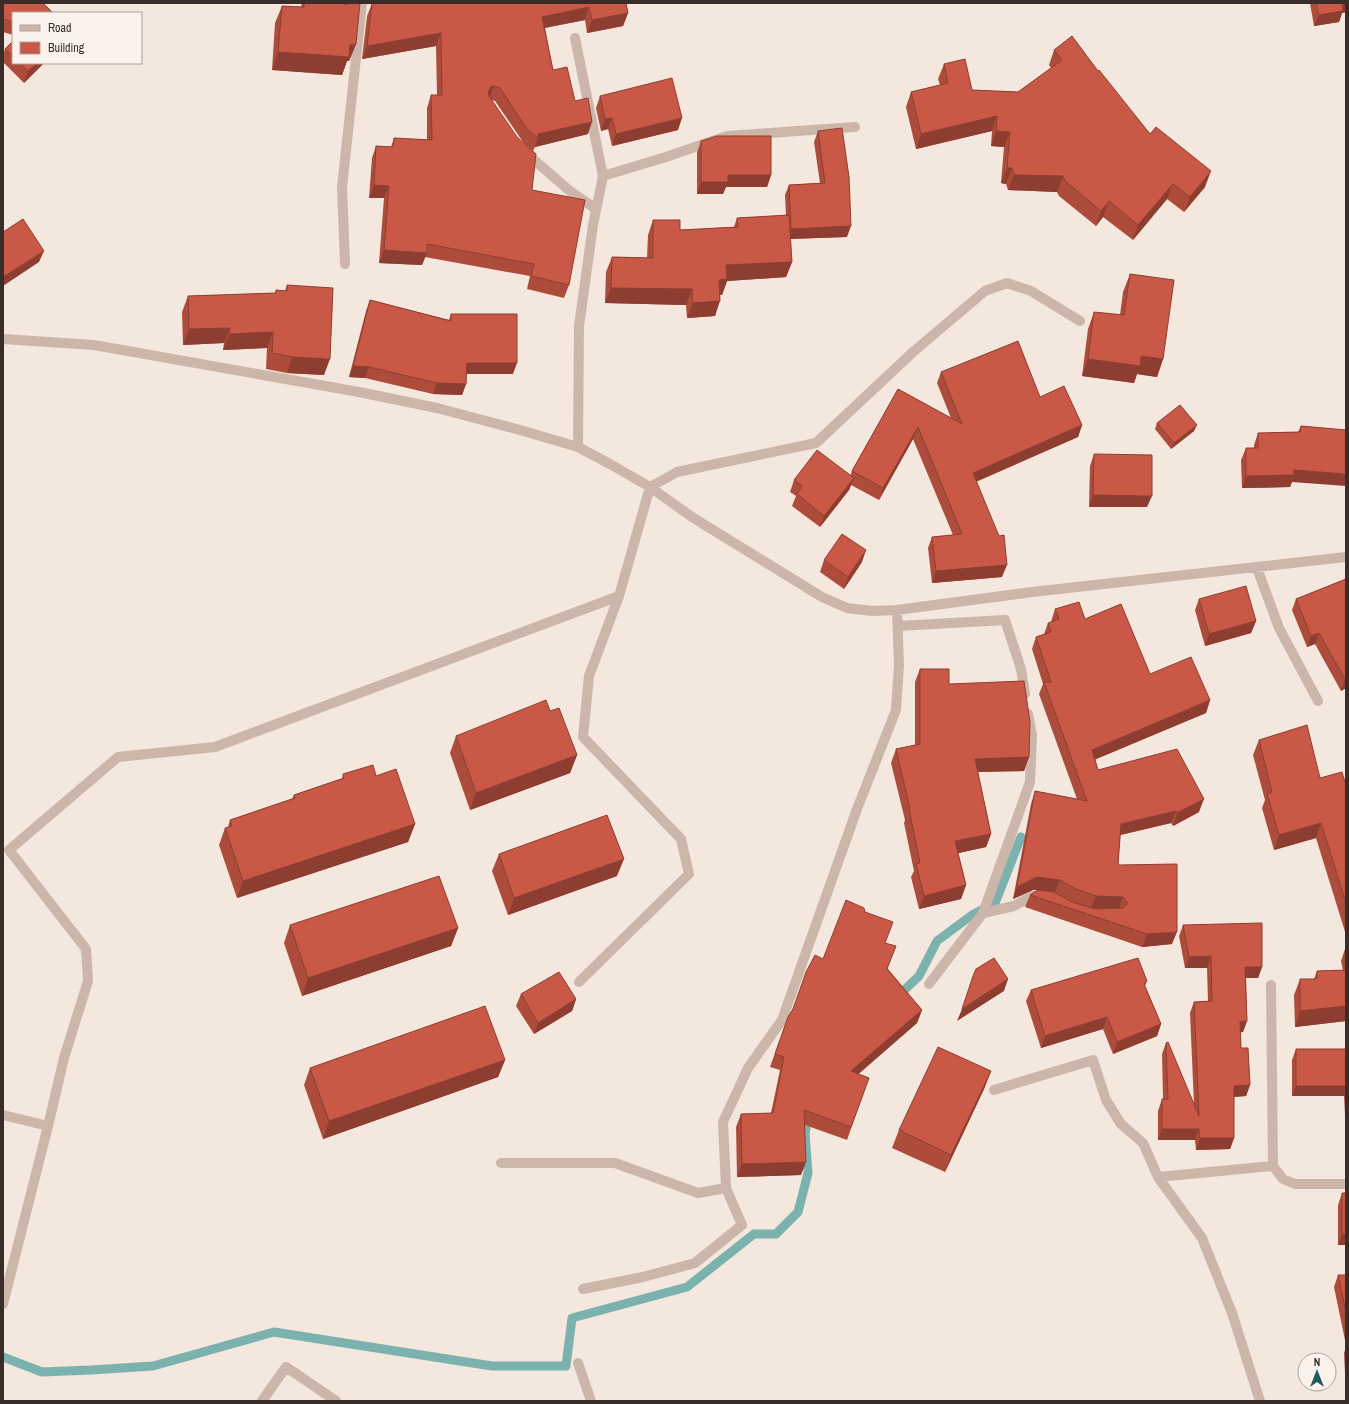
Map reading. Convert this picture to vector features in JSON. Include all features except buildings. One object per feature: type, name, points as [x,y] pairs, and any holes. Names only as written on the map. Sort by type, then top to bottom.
[{"type":"street","points":[[345,264],[342,187],[362,3]]},
{"type":"street","points":[[575,38],[603,176],[596,209],[579,326],[578,447]]},
{"type":"street","points":[[603,176],[666,158],[727,136],[855,127]]},
{"type":"street","points":[[518,146],[571,192],[596,209]]},
{"type":"street","points":[[579,982],[689,874],[681,839],[583,737],[589,676],[619,596],[650,487],[677,472],[816,443],[913,352],[985,290],[1007,283],[1031,292],[1080,320]]},
{"type":"street","points":[[3,339],[94,345],[360,392],[437,408],[578,447],[650,487],[692,518],[822,597],[847,608],[872,611],[897,610],[1032,592],[1346,557]]},
{"type":"street","points":[[1257,568],[1279,628],[1318,701]]},
{"type":"street","points":[[3,1304],[64,1058],[88,981],[86,949],[9,850],[118,757],[215,747],[619,596]]},
{"type":"street","points":[[583,1290],[643,1277],[695,1263],[742,1225],[726,1188],[724,1122],[748,1068],[782,1020],[857,809],[896,710],[899,665],[897,610]]},
{"type":"street","points":[[898,626],[1005,620],[1021,669],[1032,735],[1030,782],[983,913],[928,984]]},
{"type":"street","points":[[983,913],[1014,906],[1032,896],[1052,898]]},
{"type":"street","points":[[1272,985],[1273,1166],[1283,1179],[1295,1184],[1346,1184]]},
{"type":"street","points":[[994,1090],[1093,1060],[1106,1100],[1121,1124],[1143,1143],[1158,1177],[1202,1238],[1232,1313],[1260,1401]]},
{"type":"street","points":[[3,1115],[48,1126]]},
{"type":"street","points":[[501,1163],[615,1163],[698,1193],[726,1188]]},
{"type":"street","points":[[1158,1177],[1273,1166]]},
{"type":"street","points":[[578,1363],[592,1401]]},
{"type":"street","points":[[262,1401],[286,1367],[336,1401]]},
{"type":"waterway","points":[[896,998],[919,976],[937,941],[972,915],[995,903],[1021,837]]},
{"type":"waterway","points":[[3,1357],[42,1372],[153,1366],[274,1332],[492,1366],[566,1366],[572,1318],[687,1287],[754,1234],[776,1234],[798,1212],[808,1173],[805,1134],[808,1114]]}]
